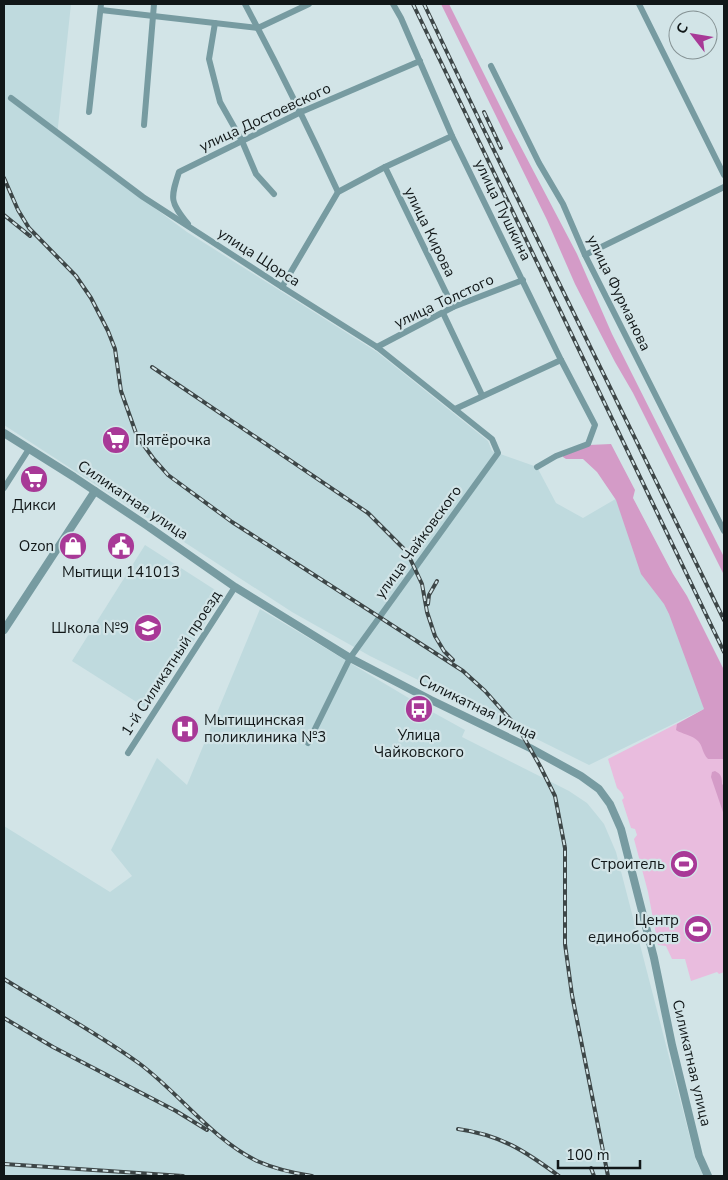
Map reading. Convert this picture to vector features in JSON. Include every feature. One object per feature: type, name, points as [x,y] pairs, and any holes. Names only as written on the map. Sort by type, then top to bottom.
[{"type":"street","points":[[144,125],[154,4]]},
{"type":"street","points":[[245,4],[301,112],[338,192]]},
{"type":"street","points":[[89,112],[101,7],[153,16],[258,28],[307,4]]},
{"type":"street","name":"улица Пушкина","points":[[393,4],[401,18],[452,136],[561,360],[595,425],[588,444],[556,456],[537,468]]},
{"type":"street","points":[[639,4],[724,175]]},
{"type":"street","points":[[214,23],[209,59],[220,102],[242,141],[256,174],[274,194]]},
{"type":"street","name":"улица Достоевского","points":[[192,229],[177,210],[172,193],[179,172],[301,112],[420,61]]},
{"type":"street","name":"улица Фурманова","points":[[491,66],[539,163],[563,204],[585,256],[724,531]]},
{"type":"street","name":"улица Щорса","points":[[10,98],[143,197],[377,347],[492,439]]},
{"type":"street","points":[[282,287],[338,192],[385,167],[452,136]]},
{"type":"street","name":"улица Кирова","points":[[385,167],[453,307]]},
{"type":"street","points":[[585,256],[724,187]]},
{"type":"street","name":"улица Толстого","points":[[377,347],[453,307],[522,280]]},
{"type":"street","points":[[443,312],[482,395]]},
{"type":"street","points":[[455,409],[561,360]]},
{"type":"street","name":"Силикатная улица","points":[[4,433],[152,528],[235,587],[350,658],[570,770],[595,786],[605,796],[621,829],[654,958],[672,1045],[699,1156],[708,1176]]},
{"type":"street","name":"улица Чайковского","points":[[350,658],[498,453],[492,439]]},
{"type":"street","points":[[4,488],[29,449]]},
{"type":"street","points":[[4,630],[95,491]]},
{"type":"street","name":"1-й Силикатный проезд","points":[[128,753],[235,587]]},
{"type":"street","points":[[308,744],[350,658]]},
{"type":"shaded area","points":[[4,4],[71,4],[57,136],[187,232],[377,352],[488,441],[492,451],[537,467],[556,503],[583,518],[619,497],[683,620],[704,709],[589,765],[370,656],[292,612],[4,425]]},
{"type":"shaded area","points":[[441,4],[449,4],[577,254],[612,334],[724,557],[724,575],[633,393],[575,284],[547,220]]},
{"type":"shaded area","points":[[611,444],[635,490],[633,498],[673,574],[687,596],[724,670],[724,759],[708,759],[698,741],[676,730],[677,724],[704,709],[669,614],[664,604],[641,574],[616,500],[597,472],[583,459],[566,459],[563,457],[563,454],[589,445]]},
{"type":"shaded area","name":"Школа №9","points":[[145,545],[223,595],[177,667],[146,708],[72,661]]},
{"type":"shaded area","points":[[260,609],[465,730],[462,737],[569,791],[587,803],[604,824],[616,852],[696,1161],[704,1176],[4,1176],[4,826],[110,892],[132,876],[111,850],[157,758],[187,785]]},
{"type":"shaded area","name":"Строитель","points":[[719,702],[724,713],[724,972],[719,974],[717,972],[691,981],[685,959],[672,959],[666,946],[658,945],[648,892],[634,839],[637,835],[635,829],[631,828],[622,800],[624,798],[617,788],[608,759]]},
{"type":"shaded area","points":[[715,771],[721,776],[724,786],[724,815],[711,777],[712,772]]},
{"type":"railway","points":[[413,4],[724,652]]},
{"type":"railway","points":[[424,4],[724,620]]},
{"type":"railway","points":[[484,112],[501,148]]},
{"type":"railway","points":[[4,178],[18,210],[29,228],[76,276],[91,298],[115,349],[121,391],[137,436],[168,475],[232,522],[463,671],[485,691],[519,729],[555,796],[565,848],[565,944],[572,995],[608,1176]]},
{"type":"railway","points":[[4,215],[30,236]]},
{"type":"railway","points":[[152,367],[368,513],[407,552],[422,584],[427,612],[435,636],[444,651],[453,660]]},
{"type":"railway","points":[[428,604],[429,595],[437,581]]},
{"type":"railway","points":[[4,979],[140,1064],[211,1129],[241,1152],[271,1166],[312,1176]]},
{"type":"railway","points":[[4,1018],[53,1047],[176,1111],[207,1130]]},
{"type":"railway","points":[[458,1129],[487,1135],[512,1145],[559,1176]]},
{"type":"railway","points":[[4,1164],[183,1176]]},
{"type":"railway","points":[[591,1168],[594,1176]]},
{"type":"place","name":"Пятёрочка","points":[[116,440]]},
{"type":"place","name":"Дикси","points":[[34,479]]},
{"type":"place","name":"Ozon","points":[[73,546]]},
{"type":"place","name":"Мытищи 141013","points":[[121,546]]},
{"type":"place","name":"Школа №9","points":[[148,628]]},
{"type":"place","name":"Улица Чайковского","points":[[419,709]]},
{"type":"place","name":"Мытищинская поликлиника №3","points":[[185,729]]},
{"type":"place","name":"Строитель","points":[[684,864]]},
{"type":"place","name":"Центр единоборств","points":[[698,929]]}]
